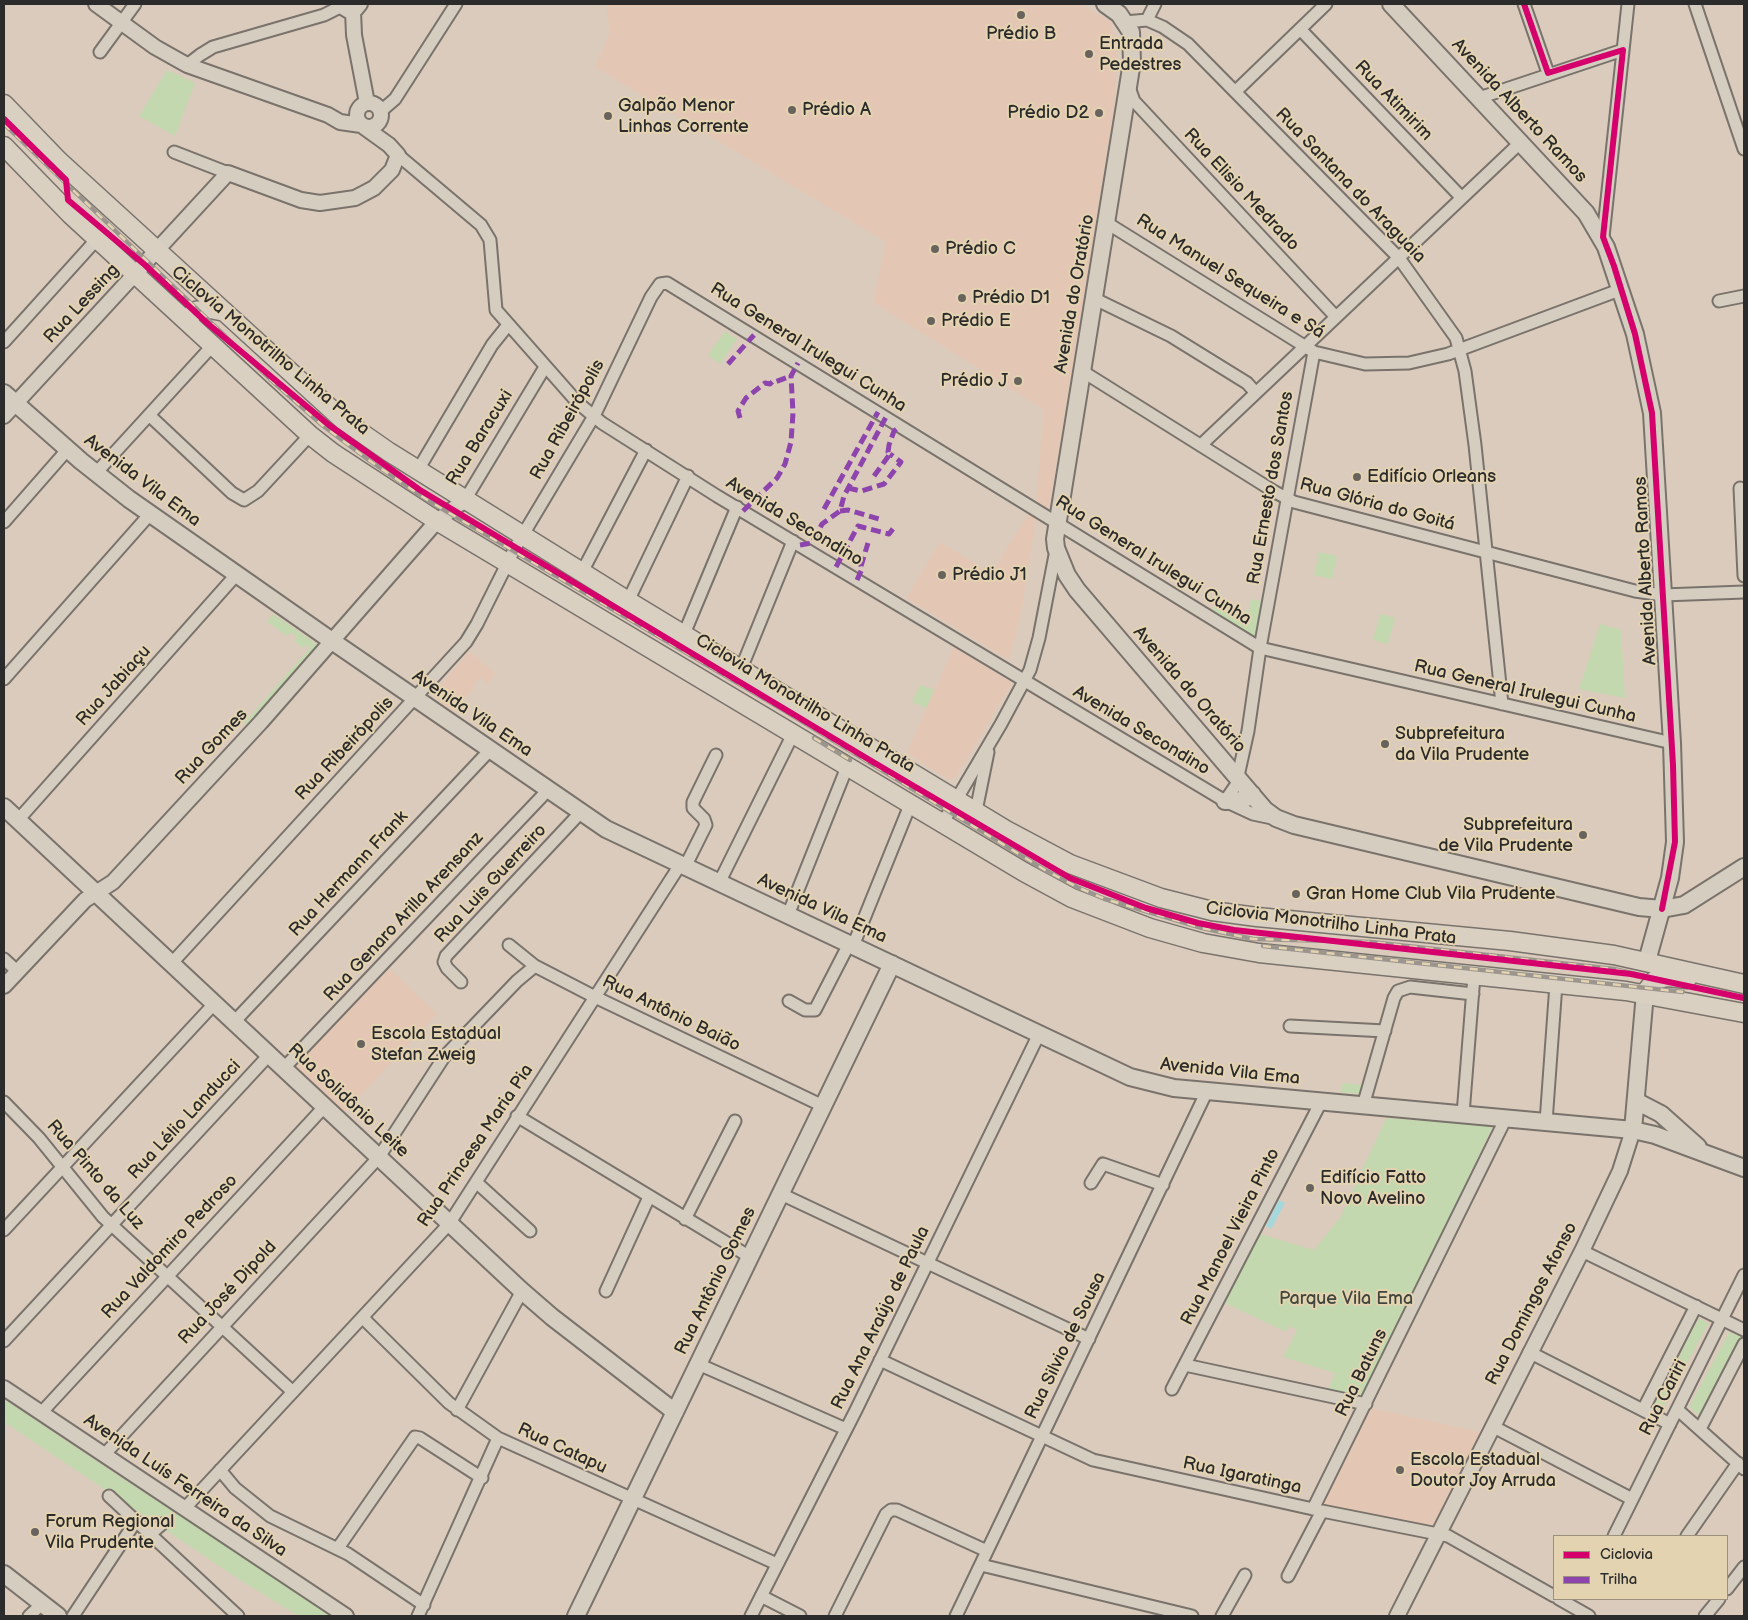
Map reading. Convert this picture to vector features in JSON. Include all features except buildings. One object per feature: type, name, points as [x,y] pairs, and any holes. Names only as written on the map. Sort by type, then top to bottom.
[{"type":"main road","points":[[1105,4],[1136,21]]},
{"type":"main road","name":"Avenida do Oratório","points":[[1112,197],[1116,191],[1141,61],[1141,36],[1136,21],[1132,14],[1120,4]]},
{"type":"main road","name":"Avenida Alberto Ramos","points":[[1391,4],[1574,198],[1602,237],[1622,289],[1644,370],[1652,413],[1672,743],[1674,842],[1670,878],[1647,961]]},
{"type":"main road","name":"Avenida do Oratório","points":[[1136,21],[1132,62],[1111,191],[1112,197],[1093,298],[1058,523],[1056,548],[1067,575],[1077,590],[1252,794],[1276,818]]},
{"type":"main road","points":[[4,104],[67,169],[332,411],[418,470],[628,601],[1006,830],[1070,864],[1161,898],[1212,911],[1257,918],[1510,941],[1647,961],[1744,984]]},
{"type":"main road","points":[[4,146],[96,239],[310,435],[333,453],[437,521],[942,824],[1064,893],[1106,912],[1150,928],[1203,943],[1259,953],[1644,994],[1744,1012]]},
{"type":"main road","points":[[27,171],[53,179],[62,175],[67,169]]},
{"type":"main road","points":[[187,321],[196,311],[210,309],[225,312]]},
{"type":"main road","name":"Avenida Vila Ema","points":[[10,398],[96,473],[150,514],[606,829],[1130,1077],[1156,1085],[1207,1091],[1633,1130],[1655,1135],[1744,1168]]},
{"type":"main road","points":[[1225,801],[1243,800],[1252,794]]},
{"type":"main road","name":"Rua Solidônio Leite","points":[[4,806],[522,1291],[552,1317],[675,1412]]},
{"type":"main road","points":[[1276,818],[1639,907],[1662,909],[1684,905],[1744,867]]},
{"type":"main road","name":"Rua Antônio Gomes","points":[[576,1616],[892,964]]},
{"type":"main road","points":[[1644,994],[1655,980],[1667,978],[1744,984]]},
{"type":"main road","name":"Rua Domingos Afonso","points":[[1633,1130],[1644,994]]},
{"type":"main road","points":[[1636,1101],[1653,1108],[1661,1114],[1703,1152]]},
{"type":"main road","points":[[4,1574],[58,1616]]},
{"type":"street","points":[[96,4],[169,56],[187,65],[328,115],[340,122],[372,127],[400,92],[456,4]]},
{"type":"street","points":[[100,52],[136,4]]},
{"type":"street","points":[[1136,21],[1155,4]]},
{"type":"street","points":[[1236,91],[1326,4]]},
{"type":"street","points":[[1524,4],[1548,73]]},
{"type":"street","points":[[1602,237],[1628,4]]},
{"type":"street","points":[[1695,4],[1744,149]]},
{"type":"street","points":[[187,65],[200,54],[213,48],[349,6],[364,105],[357,118],[363,126],[393,150]]},
{"type":"street","name":"Rua Santana do Araguaia","points":[[1136,21],[1163,26],[1188,44],[1236,91],[1398,258],[1456,338],[1461,350],[1475,445],[1502,704]]},
{"type":"street","name":"Rua Atimirim","points":[[1300,29],[1461,197]]},
{"type":"street","points":[[1479,98],[1548,73],[1624,50]]},
{"type":"street","name":"Rua Elisio Medrado","points":[[1128,82],[1134,101],[1336,317]]},
{"type":"street","points":[[174,152],[300,200],[320,203],[337,202],[366,194],[392,170],[393,150],[376,104],[364,105],[328,115]]},
{"type":"street","points":[[1201,445],[1256,393],[1310,349],[1336,317],[1461,197],[1522,142]]},
{"type":"street","name":"Avenida Secondino","points":[[393,150],[467,212],[487,232],[490,240],[494,304],[500,315],[578,403],[594,416],[736,507],[1225,801],[1253,814],[1276,818]]},
{"type":"street","name":"Rua Lessing","points":[[4,416],[10,398],[136,274],[228,173]]},
{"type":"street","name":"Rua Manuel Sequeira e Sá","points":[[1108,223],[1310,349],[1365,364],[1388,364],[1426,360],[1461,350],[1622,289]]},
{"type":"street","points":[[4,342],[96,239]]},
{"type":"street","name":"Rua Ribeirópolis","points":[[171,964],[416,699],[466,642],[478,624],[522,534],[594,416],[651,297],[660,284],[666,283]]},
{"type":"street","name":"Rua General Irulegui Cunha","points":[[666,283],[1260,648],[1672,743]]},
{"type":"street","points":[[1719,301],[1744,296]]},
{"type":"street","points":[[1093,298],[1171,336],[1247,383],[1256,393]]},
{"type":"street","points":[[418,470],[492,345],[508,325]]},
{"type":"street","points":[[96,473],[213,345]]},
{"type":"street","name":"Rua Ernesto dos Santos","points":[[1225,801],[1232,792],[1238,777],[1310,349]]},
{"type":"street","name":"Rua Baracuxi","points":[[437,521],[465,500],[545,367]]},
{"type":"street","name":"Rua Glória do Goitá","points":[[1082,371],[1286,499],[1635,591],[1663,595],[1744,592]]},
{"type":"street","points":[[149,415],[232,493],[244,500],[258,490],[310,435]]},
{"type":"street","points":[[4,522],[68,449]]},
{"type":"street","points":[[582,572],[646,450]]},
{"type":"street","points":[[628,601],[688,476]]},
{"type":"street","points":[[1740,488],[1744,576]]},
{"type":"street","points":[[684,634],[736,507]]},
{"type":"street","points":[[4,679],[150,514]]},
{"type":"street","name":"Rua Gomes","points":[[4,986],[85,900],[113,882],[260,722],[437,521]]},
{"type":"street","points":[[741,669],[793,541]]},
{"type":"street","points":[[942,824],[990,743],[1034,660],[1056,548]]},
{"type":"street","name":"Rua Jabiaçu","points":[[18,820],[236,575]]},
{"type":"street","points":[[718,883],[793,734]]},
{"type":"street","points":[[976,811],[990,743]]},
{"type":"street","name":"Rua Hermann Frank","points":[[234,1022],[490,750]]},
{"type":"street","name":"Rua Princesa Maria Pia","points":[[185,1508],[449,1224],[517,1116],[682,866],[706,826],[706,822],[693,808],[693,802],[716,755]]},
{"type":"street","points":[[788,915],[847,767]]},
{"type":"street","name":"Rua Genaro Arilla Arensanz","points":[[284,1068],[548,790]]},
{"type":"street","points":[[789,1001],[805,1010],[815,1010],[851,945],[910,805]]},
{"type":"street","name":"Rua Luis Guerreiro","points":[[461,982],[444,962],[446,956],[581,812]]},
{"type":"street","name":"Rua Antônio Baião","points":[[509,945],[536,966],[595,997],[823,1106]]},
{"type":"street","points":[[4,959],[17,971]]},
{"type":"street","name":"Rua José Dipold","points":[[104,1455],[221,1326],[379,1157],[444,1057],[517,981],[536,966]]},
{"type":"street","points":[[1463,1114],[1474,976]]},
{"type":"street","points":[[1546,1122],[1556,984]]},
{"type":"street","points":[[1363,1106],[1394,998],[1403,988],[1410,987],[1473,994]]},
{"type":"street","points":[[4,1230],[214,1004]]},
{"type":"street","points":[[1290,1026],[1386,1031]]},
{"type":"street","name":"Rua Ana Araújo de Paula","points":[[751,1616],[846,1429],[1039,1034]]},
{"type":"street","name":"Rua Lélio Landucci","points":[[4,1341],[269,1055]]},
{"type":"street","name":"Rua Silvio de Sousa","points":[[956,1616],[1207,1091]]},
{"type":"street","name":"Rua Pinto da Luz","points":[[4,1102],[39,1138],[111,1225],[293,1392]]},
{"type":"street","name":"Rua Manoel Vieira Pinto","points":[[1172,1388],[1321,1102]]},
{"type":"street","name":"Rua Valdomiro Pedroso","points":[[41,1412],[325,1106]]},
{"type":"street","points":[[517,1116],[750,1257]]},
{"type":"street","name":"Rua Batuns","points":[[1288,1576],[1366,1404],[1506,1118]]},
{"type":"street","points":[[685,1219],[735,1121]]},
{"type":"street","name":"Rua Domingos Afonso","points":[[1397,1616],[1529,1352],[1582,1251],[1620,1171],[1633,1130]]},
{"type":"street","points":[[1091,1183],[1103,1164],[1163,1185]]},
{"type":"street","points":[[476,1182],[530,1231]]},
{"type":"street","points":[[780,1194],[1089,1339]]},
{"type":"street","points":[[606,1291],[648,1196]]},
{"type":"street","points":[[1582,1251],[1744,1330]]},
{"type":"street","name":"Rua Cariri","points":[[1614,1535],[1744,1275]]},
{"type":"street","points":[[457,1410],[522,1291]]},
{"type":"street","points":[[1643,1410],[1696,1306]]},
{"type":"street","name":"Rua Catapu","points":[[363,1318],[416,1373],[457,1410],[498,1438],[777,1564]]},
{"type":"street","points":[[1700,1429],[1744,1344]]},
{"type":"street","points":[[1529,1352],[1670,1424]]},
{"type":"street","name":"Rua Igaratinga","points":[[880,1360],[1093,1460],[1113,1466],[1318,1510],[1438,1534],[1457,1540],[1553,1595]]},
{"type":"street","points":[[698,1364],[846,1429]]},
{"type":"street","points":[[1185,1365],[1366,1404]]},
{"type":"street","name":"Avenida Luís Ferreira da Silva","points":[[4,1388],[346,1616]]},
{"type":"street","points":[[1678,1410],[1741,1466],[1688,1535]]},
{"type":"street","points":[[1492,1426],[1632,1499]]},
{"type":"street","points":[[338,1548],[415,1437],[420,1438],[482,1478]]},
{"type":"street","points":[[418,1616],[482,1478],[498,1438]]},
{"type":"street","points":[[220,1470],[236,1488],[270,1516],[338,1548],[424,1605]]},
{"type":"street","points":[[109,1496],[238,1616]]},
{"type":"street","points":[[835,1616],[886,1514],[891,1510],[897,1510],[987,1551]]},
{"type":"street","points":[[73,1616],[136,1521]]},
{"type":"street","points":[[150,1535],[162,1524]]},
{"type":"street","points":[[981,1565],[1192,1616]]},
{"type":"street","points":[[1728,1571],[1742,1570]]},
{"type":"street","points":[[1728,1588],[1742,1570]]},
{"type":"street","points":[[1222,1616],[1245,1575]]},
{"type":"street","points":[[761,1596],[800,1616]]},
{"type":"street","points":[[1563,1600],[1580,1604],[1589,1616]]},
{"type":"street","points":[[1705,1616],[1718,1600]]},
{"type":"street","points":[[29,1616],[42,1604]]},
{"type":"shaded area","points":[[606,4],[1080,4],[1111,22],[1117,51],[1114,110],[1049,510],[1036,503],[1044,410],[873,302],[886,242],[595,67],[610,33]]},
{"type":"shaded area","points":[[1029,513],[1036,518],[1022,608],[1009,660],[906,598],[940,542],[991,573]]},
{"type":"shaded area","points":[[954,646],[1012,683],[956,777],[949,780],[907,753]]},
{"type":"shaded area","points":[[469,651],[495,673],[488,685],[480,678],[473,685],[475,687],[453,711],[435,698],[434,693]]},
{"type":"shaded area","name":"Escola Estadual Stefan Zweig","points":[[387,966],[437,1014],[341,1116],[293,1068],[294,1064]]},
{"type":"shaded area","name":"Escola Estadual Doutor Joy Arruda","points":[[1370,1408],[1480,1432],[1436,1522],[1431,1526],[1406,1523],[1326,1506],[1324,1503],[1324,1499]]},
{"type":"green space","points":[[167,70],[195,83],[175,136],[139,116]]},
{"type":"green space","points":[[725,331],[737,339],[720,364],[708,355]]},
{"type":"green space","points":[[1319,552],[1337,556],[1332,579],[1314,575]]},
{"type":"green space","points":[[1251,599],[1265,602],[1260,638],[1213,615],[1213,605],[1249,611]]},
{"type":"green space","points":[[273,614],[315,643],[316,648],[247,726],[244,723],[310,648],[306,645],[303,648],[294,641],[297,638],[291,632],[287,636],[267,622]]},
{"type":"green space","points":[[1380,614],[1395,618],[1388,644],[1373,640]]},
{"type":"green space","points":[[1600,624],[1621,630],[1625,698],[1579,689]]},
{"type":"green space","points":[[920,685],[934,690],[926,708],[912,702]]},
{"type":"green space","points":[[1343,1083],[1364,1085],[1361,1094],[1340,1092]]},
{"type":"green space","name":"Parque Vila Ema","points":[[1386,1118],[1493,1126],[1363,1397],[1328,1390],[1335,1373],[1283,1357],[1297,1330],[1289,1326],[1284,1331],[1225,1303],[1260,1234],[1314,1250],[1341,1216]]},
{"type":"green space","points":[[1699,1318],[1708,1324],[1663,1408],[1654,1404]]},
{"type":"green space","points":[[1729,1332],[1741,1337],[1700,1416],[1689,1407]]},
{"type":"green space","points":[[4,1399],[126,1481],[338,1616],[298,1616],[240,1580],[4,1422]]},
{"type":"water","points":[[1279,1200],[1285,1203],[1271,1229],[1266,1226]]},
{"type":"railway","points":[[4,124],[270,379],[322,425],[370,461],[429,501],[785,711],[1045,870],[1077,887],[1105,899],[1202,928],[1253,939],[1371,942],[1614,969],[1744,999]]},
{"type":"railway","points":[[814,738],[850,760]]},
{"type":"railway","points":[[1263,946],[1683,992]]},
{"type":"marked path","points":[[728,364],[754,335]]},
{"type":"marked path","points":[[743,511],[777,478],[785,464],[791,442],[793,413],[791,376],[798,363]]},
{"type":"marked path","points":[[740,418],[738,411],[746,398],[765,383],[770,384],[773,381],[791,376]]},
{"type":"marked path","points":[[824,509],[878,412]]},
{"type":"marked path","points":[[800,545],[812,543],[822,524],[840,511],[844,496],[886,417]]},
{"type":"marked path","points":[[874,476],[890,454],[888,452],[889,445],[894,431],[900,426]]},
{"type":"marked path","points":[[848,488],[861,491],[884,484],[901,462],[890,454]]},
{"type":"marked path","points":[[840,511],[848,510],[879,519]]},
{"type":"marked path","points":[[836,567],[858,526],[889,534],[896,525]]},
{"type":"marked path","points":[[857,580],[862,569],[861,566],[868,543]]},
{"type":"cycle path","points":[[1524,4],[1548,73],[1623,50],[1603,237],[1635,334],[1652,413],[1673,765],[1675,842],[1662,909]]},
{"type":"cycle path","name":"Ciclovia Monotrilho Linha Prata","points":[[4,119],[66,180],[68,200],[145,265],[207,323],[329,425],[420,490],[1070,878],[1146,908],[1198,923],[1234,930],[1631,974],[1744,998]]},
{"type":"place","name":"Prédio B","points":[[1021,15]]},
{"type":"place","name":"Entrada Pedestres","points":[[1089,54]]},
{"type":"place","name":"Prédio A","points":[[792,110]]},
{"type":"place","name":"Prédio D2","points":[[1099,113]]},
{"type":"place","name":"Galpão Menor Linhas Corrente","points":[[608,116]]},
{"type":"place","name":"Prédio C","points":[[935,249]]},
{"type":"place","name":"Prédio D1","points":[[962,298]]},
{"type":"place","name":"Prédio E","points":[[931,321]]},
{"type":"place","name":"Prédio J","points":[[1018,381]]},
{"type":"place","name":"Edifício Orleans","points":[[1357,477]]},
{"type":"place","name":"Prédio J1","points":[[942,575]]},
{"type":"place","name":"Subprefeitura da Vila Prudente","points":[[1385,744]]},
{"type":"place","name":"Subprefeitura de Vila Prudente","points":[[1583,835]]},
{"type":"place","name":"Gran Home Club Vila Prudente","points":[[1296,894]]},
{"type":"place","name":"Escola Estadual Stefan Zweig","points":[[361,1044]]},
{"type":"place","name":"Edifício Fatto Novo Avelino","points":[[1310,1188]]},
{"type":"place","name":"Escola Estadual Doutor Joy Arruda","points":[[1400,1470]]},
{"type":"place","name":"Forum Regional Vila Prudente","points":[[35,1532]]}]
